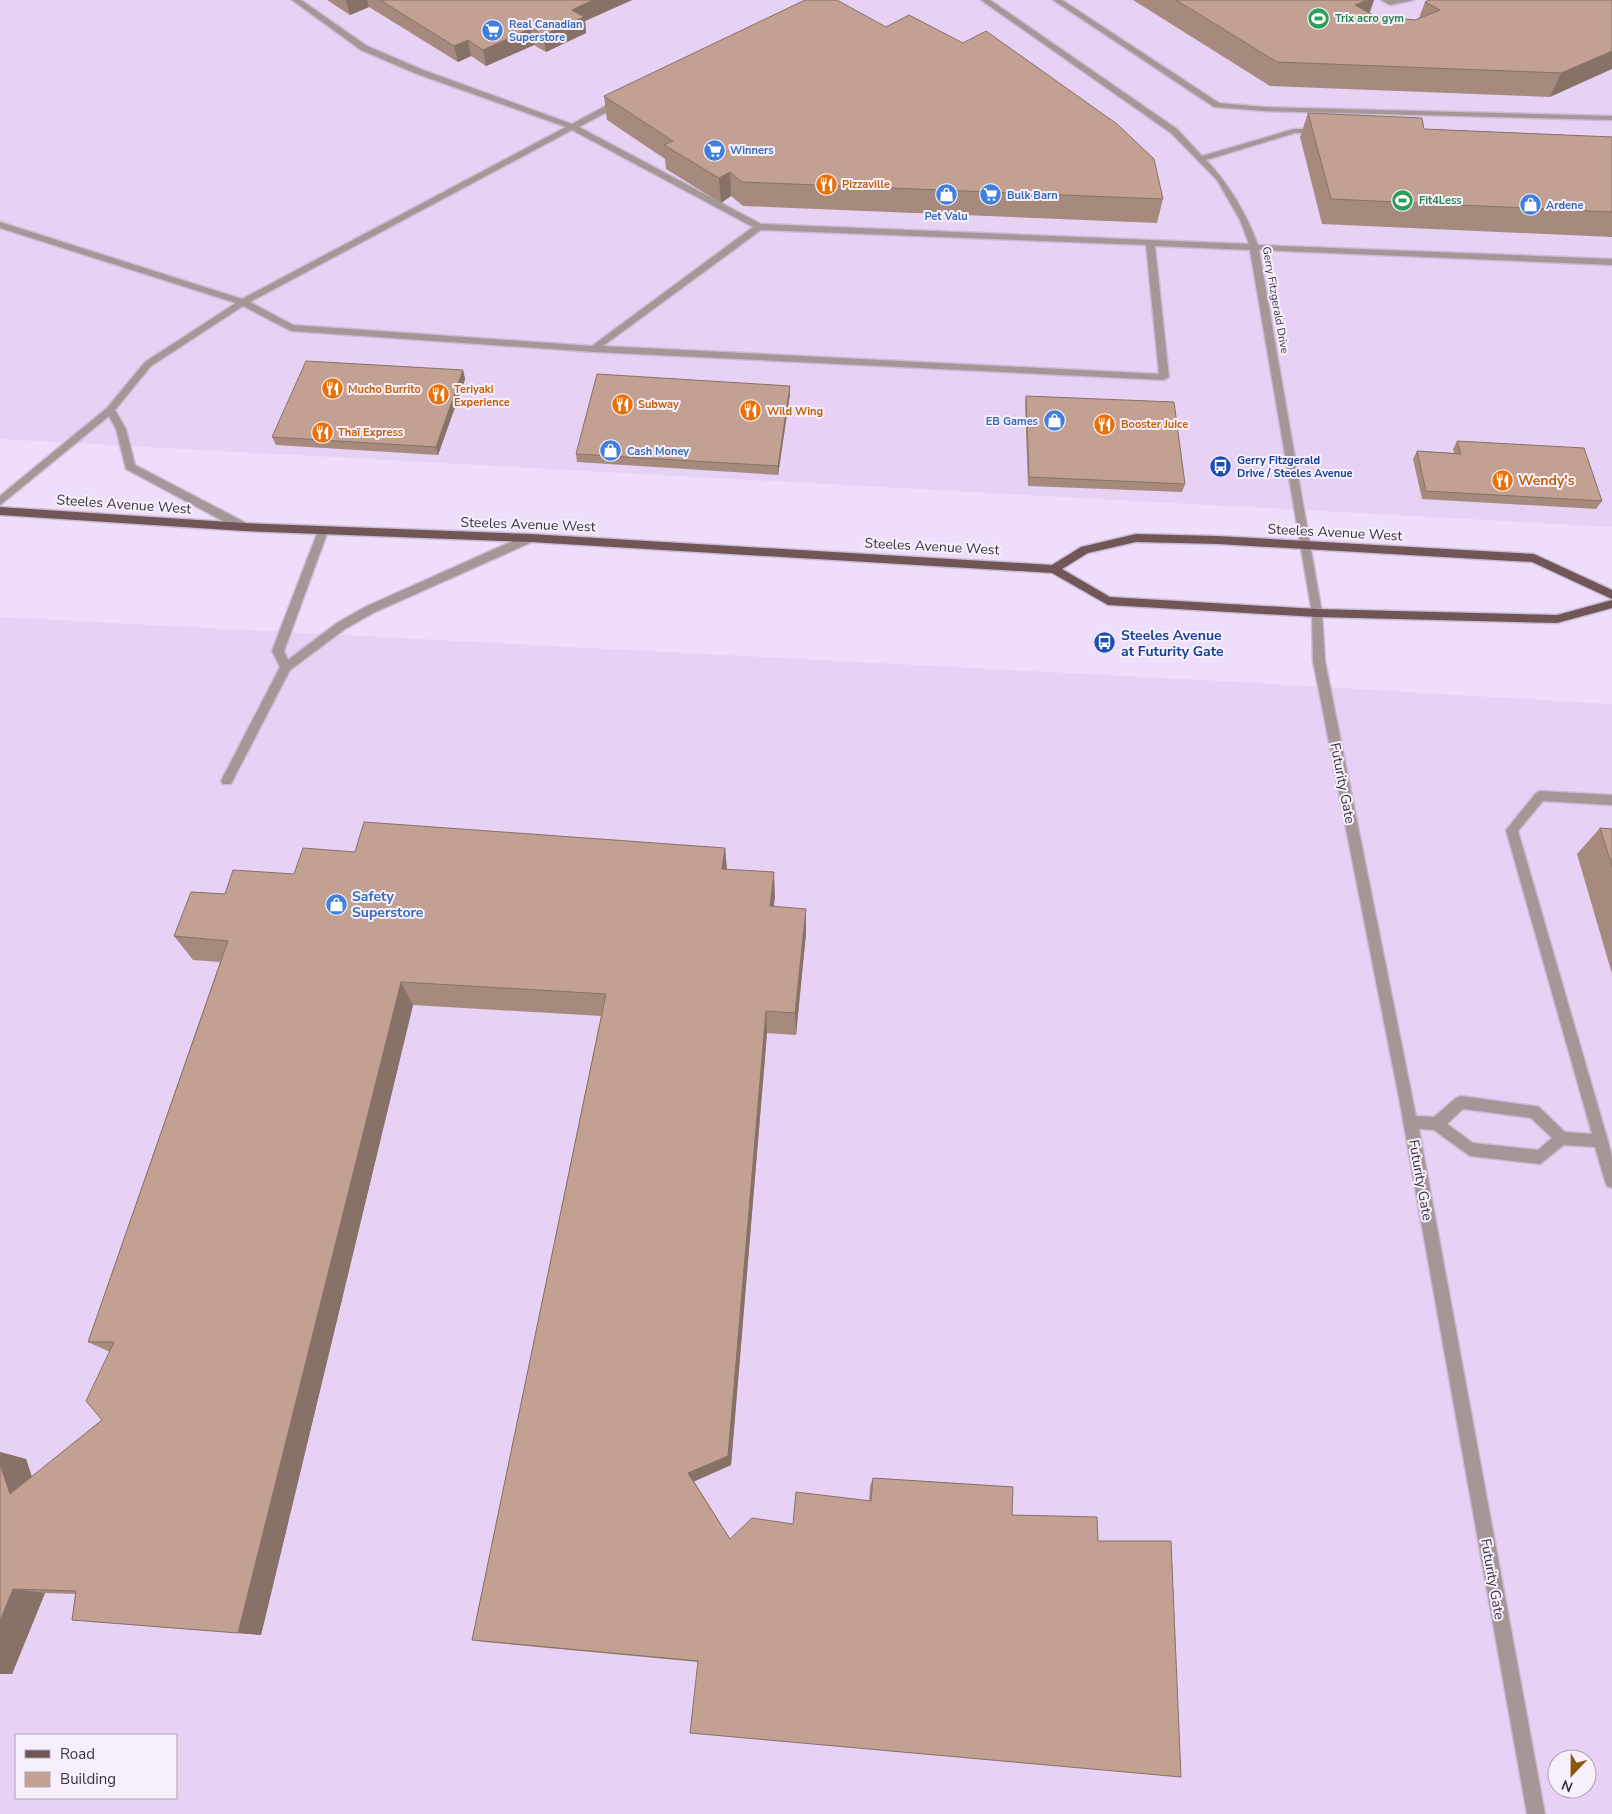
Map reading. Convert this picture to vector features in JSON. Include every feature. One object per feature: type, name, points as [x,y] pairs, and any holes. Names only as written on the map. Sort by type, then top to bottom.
[{"type":"main road","name":"Steeles Avenue West","points":[[0,511],[244,527],[530,538],[1054,569],[1108,600],[1317,612],[1557,619],[1612,604]]},
{"type":"main road","name":"Steeles Avenue West","points":[[1054,569],[1085,550],[1136,538],[1217,540],[1306,547],[1534,558],[1612,595]]},
{"type":"street","points":[[296,0],[364,48],[420,72],[571,126],[759,227],[1612,262]]},
{"type":"street","name":"Gerry Fitzgerald Drive","points":[[985,0],[1174,131],[1220,179],[1244,220],[1254,246],[1306,547]]},
{"type":"street","points":[[1057,0],[1217,105],[1264,109],[1612,118]]},
{"type":"street","points":[[1385,0],[1396,3],[1410,0]]},
{"type":"street","points":[[0,501],[110,410],[148,364],[243,302],[571,126],[631,96]]},
{"type":"street","points":[[1201,159],[1294,131],[1324,131]]},
{"type":"street","points":[[0,225],[243,302],[291,328],[594,349],[1164,377],[1150,242]]},
{"type":"street","points":[[594,349],[759,227]]},
{"type":"street","points":[[110,410],[121,429],[130,467],[244,527]]},
{"type":"street","points":[[286,666],[278,651],[323,531]]},
{"type":"street","points":[[227,781],[286,666],[341,626],[369,610],[530,538]]},
{"type":"street","name":"Futurity Gate","points":[[1306,547],[1317,612],[1319,661],[1410,1122],[1536,1814]]},
{"type":"street","points":[[1612,800],[1540,796],[1512,830],[1612,1181]]},
{"type":"street","points":[[1437,1124],[1461,1102],[1534,1112],[1562,1138],[1600,1141]]},
{"type":"street","points":[[1410,1122],[1437,1124],[1470,1149],[1540,1157],[1562,1138]]},
{"type":"shaded area","points":[[0,0],[1612,0],[1612,527],[0,439]]},
{"type":"shaded area","points":[[0,617],[1259,683],[1612,704],[1612,1814],[0,1814]]},
{"type":"building","points":[[380,0],[593,0],[572,10],[584,17],[543,35],[531,28],[483,50],[468,40],[454,46]]},
{"type":"building","points":[[805,0],[837,0],[886,27],[909,15],[963,43],[986,31],[1117,124],[1154,159],[1163,199],[742,182],[730,172],[719,178],[664,145],[673,141],[604,96]]},
{"type":"building","points":[[1176,0],[1367,0],[1355,5],[1375,16],[1415,20],[1440,10],[1425,2],[1429,0],[1612,0],[1612,51],[1561,73],[1277,62]]},
{"type":"building","points":[[1308,113],[1422,118],[1424,129],[1612,137],[1612,212],[1331,199]]},
{"type":"building","points":[[306,361],[463,370],[436,447],[272,437]]},
{"type":"building","points":[[597,374],[790,386],[778,466],[576,454]]},
{"type":"building","points":[[1026,396],[1174,402],[1185,484],[1029,477]]},
{"type":"building","name":"Wendy's","points":[[1457,441],[1584,448],[1602,501],[1426,491],[1417,451],[1461,454]]},
{"type":"building","points":[[364,822],[725,848],[722,869],[774,872],[770,906],[806,909],[795,1013],[766,1011],[728,1456],[688,1473],[730,1539],[752,1518],[793,1524],[796,1492],[871,1501],[873,1478],[1013,1487],[1012,1515],[1097,1517],[1098,1541],[1171,1541],[1181,1777],[690,1733],[698,1661],[472,1640],[606,994],[401,982],[238,1633],[72,1620],[76,1591],[13,1589],[0,1621],[0,1464],[10,1494],[102,1420],[86,1401],[114,1342],[88,1342],[228,941],[174,936],[191,892],[225,894],[233,870],[294,874],[303,848],[355,852]]},
{"type":"building","points":[[1600,828],[1612,829],[1612,866]]},
{"type":"place","name":"Trix acro gym","points":[[1319,18]]},
{"type":"place","name":"Real Canadian Superstore","points":[[493,30]]},
{"type":"place","name":"Winners","points":[[714,150]]},
{"type":"place","name":"Pizzaville","points":[[826,184]]},
{"type":"place","name":"Pet Valu","points":[[946,195]]},
{"type":"place","name":"Bulk Barn","points":[[991,195]]},
{"type":"place","name":"Fit4Less","points":[[1403,200]]},
{"type":"place","name":"Ardene","points":[[1530,205]]},
{"type":"place","name":"Mucho Burrito","points":[[332,389]]},
{"type":"place","name":"Teriyaki Experience","points":[[438,395]]},
{"type":"place","name":"Subway","points":[[622,404]]},
{"type":"place","name":"Wild Wing","points":[[751,411]]},
{"type":"place","name":"EB Games","points":[[1054,421]]},
{"type":"place","name":"Booster Juice","points":[[1105,424]]},
{"type":"place","name":"Thaï Express","points":[[322,432]]},
{"type":"place","name":"Cash Money","points":[[611,451]]},
{"type":"place","name":"Gerry Fitzgerald Drive / Steeles Avenue","points":[[1221,466]]},
{"type":"place","name":"Wendy's","points":[[1502,480]]},
{"type":"place","name":"Steeles Avenue at Futurity Gate","points":[[1105,643]]},
{"type":"place","name":"Safety Superstore","points":[[336,904]]}]
